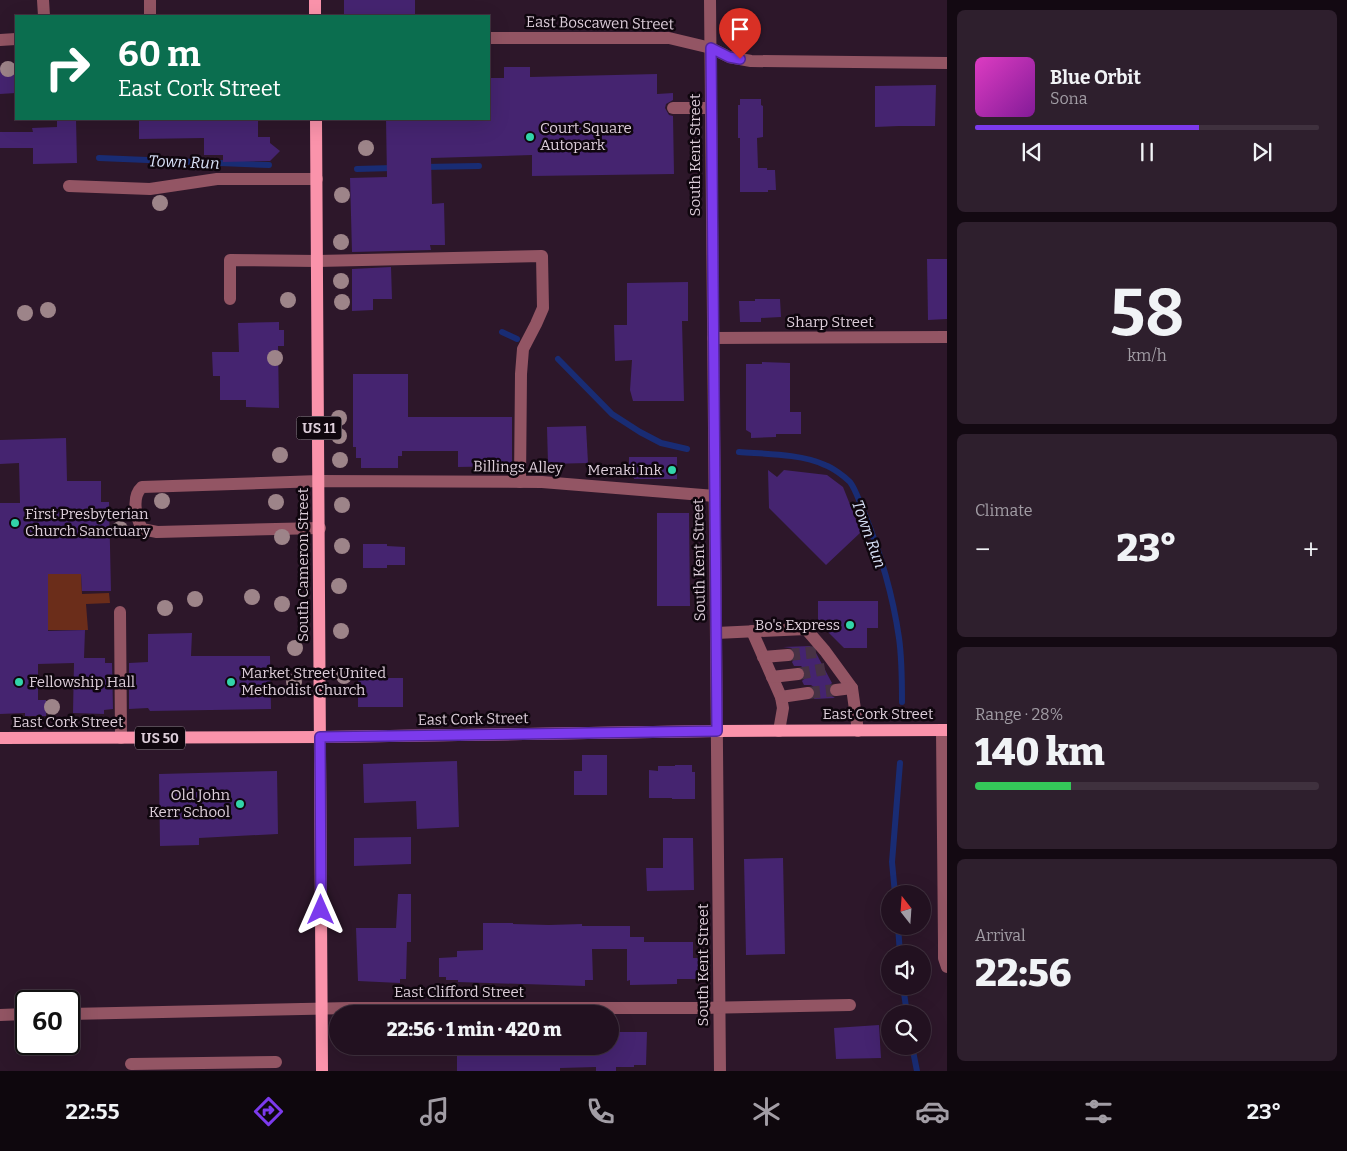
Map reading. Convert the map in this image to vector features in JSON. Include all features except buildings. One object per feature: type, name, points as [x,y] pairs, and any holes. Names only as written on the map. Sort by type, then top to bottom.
[{"type":"main road","points":[[315,0],[316,15]]},
{"type":"main road","name":"South Cameron Street","points":[[316,120],[322,1071]]},
{"type":"main road","name":"East Cork Street","points":[[0,738],[320,737],[717,731],[944,730]]},
{"type":"street","points":[[43,0],[44,15]]},
{"type":"street","points":[[150,0],[150,15]]},
{"type":"street","name":"South Kent Street","points":[[710,0],[720,1071]]},
{"type":"street","name":"East Boscawen Street","points":[[490,38],[669,38],[711,48],[729,57],[751,61],[947,63]]},
{"type":"street","points":[[0,40],[15,39]]},
{"type":"street","points":[[673,108],[711,108]]},
{"type":"street","points":[[69,186],[150,189],[217,179],[317,179]]},
{"type":"street","points":[[230,299],[230,260],[318,261],[542,256],[543,308],[523,349],[520,482]]},
{"type":"street","name":"Sharp Street","points":[[713,338],[947,337]]},
{"type":"street","name":"Billings Alley","points":[[320,528],[157,532],[142,529],[139,523],[135,500],[138,490],[142,487],[319,482],[542,482],[715,496]]},
{"type":"street","points":[[120,612],[121,738]]},
{"type":"street","points":[[716,633],[806,629],[831,668],[852,688],[858,731]]},
{"type":"street","points":[[752,631],[784,708],[779,731]]},
{"type":"street","points":[[763,657],[788,655]]},
{"type":"street","points":[[772,678],[798,674]]},
{"type":"street","points":[[836,690],[852,688]]},
{"type":"street","points":[[781,697],[808,693]]},
{"type":"street","points":[[944,730],[944,958],[947,967]]},
{"type":"street","name":"East Clifford Street","points":[[80,1014],[322,1009],[850,1005]]},
{"type":"street","points":[[0,1015],[15,1014]]},
{"type":"street","points":[[131,1064],[276,1062]]},
{"type":"shaded area","points":[[45,574],[81,574],[82,594],[109,593],[110,603],[86,604],[88,630],[46,630]]},
{"type":"waterway","name":"Town Run","points":[[99,158],[269,165]]},
{"type":"waterway","name":"Town Run","points":[[423,167],[479,166]]},
{"type":"waterway","name":"Town Run","points":[[357,169],[393,168]]},
{"type":"waterway","name":"Town Run","points":[[502,332],[517,339]]},
{"type":"waterway","name":"Town Run","points":[[558,359],[612,414],[661,443],[687,449]]},
{"type":"waterway","name":"Town Run","points":[[739,452],[783,455],[816,461],[835,470],[852,485],[875,541],[893,606],[901,654],[902,702]]},
{"type":"waterway","name":"Town Run","points":[[894,885],[892,862],[900,763]]},
{"type":"waterway","name":"Town Run","points":[[899,935],[899,945]]},
{"type":"waterway","name":"Town Run","points":[[904,995],[906,1005]]},
{"type":"waterway","name":"Town Run","points":[[914,1055],[917,1071]]},
{"type":"tunnel","points":[[788,655],[816,652]]},
{"type":"tunnel","points":[[798,674],[825,669]]},
{"type":"tunnel","points":[[808,693],[836,690]]},
{"type":"place","name":"Court Square Autopark","points":[[530,137]]},
{"type":"place","name":"Meraki Ink","points":[[672,470]]},
{"type":"place","name":"First Presbyterian Church Sanctuary","points":[[15,523]]},
{"type":"place","name":"Bo's Express","points":[[850,625]]},
{"type":"place","name":"Fellowship Hall","points":[[19,682]]},
{"type":"place","name":"Market Street United Methodist Church","points":[[231,682]]},
{"type":"place","name":"Old John Kerr School","points":[[240,804]]},
{"type":"route","points":[[321,910],[320,737],[717,731],[711,48],[729,57],[740,59]]}]
